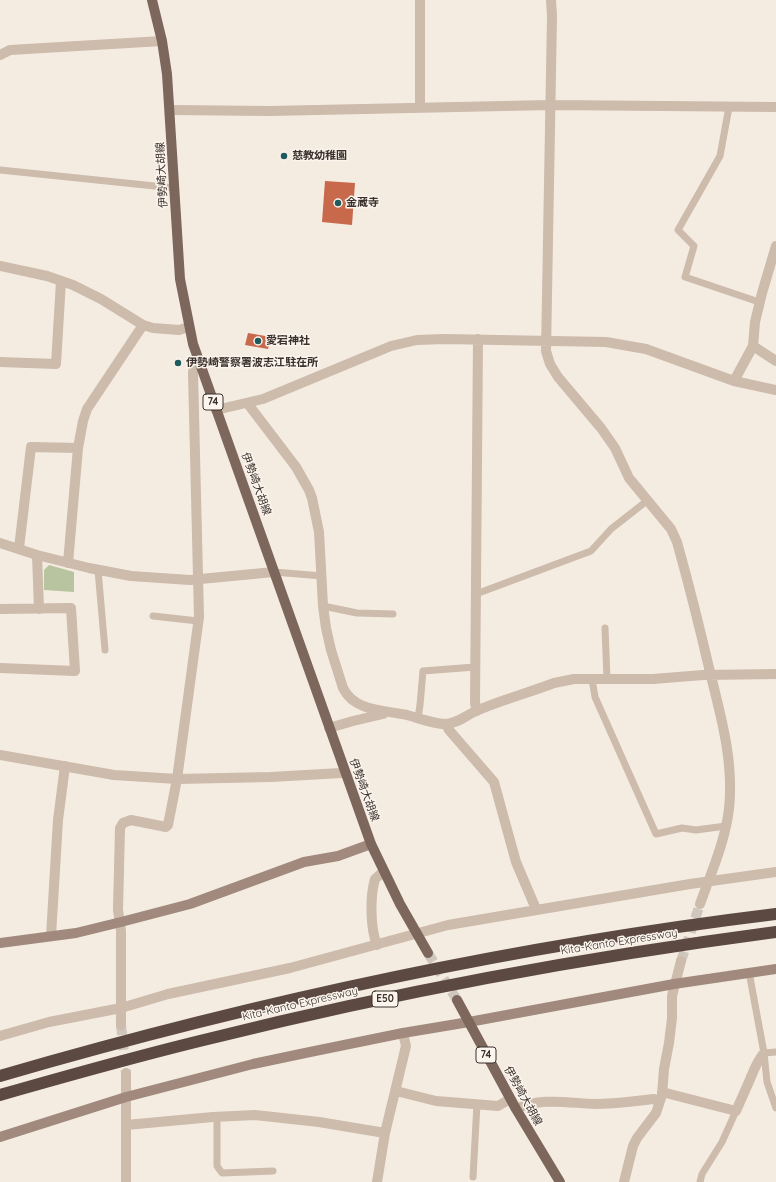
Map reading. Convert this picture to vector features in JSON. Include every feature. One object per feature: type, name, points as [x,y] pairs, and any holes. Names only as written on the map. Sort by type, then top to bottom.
[{"type":"highway","name":"Kita-Kanto Expressway","points":[[0,1076],[95,1048],[208,1019],[369,982],[540,948],[776,914]]},
{"type":"highway","name":"Kita-Kanto Expressway","points":[[0,1095],[212,1038],[343,1007],[544,968],[776,932]]},
{"type":"main road","name":"伊勢崎大胡線","points":[[152,0],[162,41],[167,74],[180,278],[189,327],[199,362],[344,772],[371,844],[384,872],[428,953]]},
{"type":"main road","name":"伊勢崎大胡線","points":[[457,1000],[510,1099],[560,1182]]},
{"type":"street","points":[[420,0],[420,107]]},
{"type":"street","points":[[551,0],[552,16],[546,351],[550,364],[558,377],[601,428],[614,448],[629,478],[672,529],[677,542],[724,724],[728,755],[729,795],[726,826],[719,852],[700,904]]},
{"type":"street","points":[[0,55],[10,50],[162,41]]},
{"type":"street","points":[[170,110],[270,111],[550,105],[776,107]]},
{"type":"street","points":[[734,381],[753,346],[755,322],[759,302],[776,246]]},
{"type":"street","points":[[0,266],[23,270],[73,285],[101,299],[143,325],[153,328],[179,330],[189,327]]},
{"type":"street","points":[[0,362],[56,364],[61,281]]},
{"type":"street","points":[[68,563],[78,448],[83,421],[87,409],[143,325]]},
{"type":"street","points":[[216,410],[248,404],[278,394],[391,346],[418,340],[444,339],[606,342],[646,349],[734,381],[776,390]]},
{"type":"street","points":[[477,711],[475,703],[475,667],[478,339]]},
{"type":"street","points":[[753,346],[776,361]]},
{"type":"street","points":[[121,1025],[121,922],[118,910],[121,825],[130,820],[166,826],[168,824],[178,779],[198,621],[192,373],[194,366],[199,362]]},
{"type":"street","points":[[248,404],[296,467],[309,490],[319,532],[323,606],[331,650],[346,693],[363,706],[373,710],[446,724],[554,683],[592,679],[653,679],[711,675],[776,674]]},
{"type":"street","points":[[19,548],[31,447],[78,448]]},
{"type":"street","points":[[0,543],[68,563],[131,576],[171,579],[198,579],[274,572]]},
{"type":"street","points":[[37,555],[38,609]]},
{"type":"street","points":[[0,609],[71,608],[75,671],[0,668]]},
{"type":"street","points":[[329,728],[388,713]]},
{"type":"street","points":[[446,724],[449,730],[494,782],[516,862],[536,909]]},
{"type":"street","points":[[0,755],[114,775],[178,779],[271,777],[344,772]]},
{"type":"street","points":[[51,936],[58,820],[65,766]]},
{"type":"street","points":[[0,943],[76,933],[190,904],[304,862],[338,856],[371,844]]},
{"type":"street","points":[[377,945],[373,926],[373,895],[375,879],[384,872]]},
{"type":"street","points":[[0,1036],[49,1022],[120,1008],[168,994],[284,969],[448,925],[536,909],[776,872]]},
{"type":"street","points":[[624,1182],[633,1146],[637,1138],[656,1113],[661,1096],[672,1018],[672,996],[681,961]]},
{"type":"street","points":[[0,1137],[126,1097],[254,1064],[403,1033],[674,984],[776,969]]},
{"type":"street","points":[[377,1182],[385,1133],[406,1046],[403,1033]]},
{"type":"street","points":[[516,1109],[530,1103],[546,1101],[613,1104],[654,1099],[661,1096],[736,1111],[754,1068],[764,1053]]},
{"type":"street","points":[[126,1073],[126,1182]]},
{"type":"street","points":[[396,1091],[436,1101],[498,1106],[510,1099]]},
{"type":"street","points":[[126,1124],[217,1116],[255,1115],[319,1122],[385,1133]]},
{"type":"lane","points":[[729,107],[720,156],[678,230],[694,246],[685,277],[759,302]]},
{"type":"lane","points":[[0,170],[174,188]]},
{"type":"lane","points":[[476,594],[591,551],[611,530],[648,500]]},
{"type":"lane","points":[[98,570],[106,650]]},
{"type":"lane","points":[[274,572],[322,576]]},
{"type":"lane","points":[[323,606],[357,613],[393,614]]},
{"type":"lane","points":[[153,616],[198,621]]},
{"type":"lane","points":[[605,628],[607,679]]},
{"type":"lane","points":[[418,718],[423,671],[475,667]]},
{"type":"lane","points":[[592,679],[595,697],[656,834],[682,828],[696,830],[726,826]]},
{"type":"lane","points":[[749,972],[764,1053],[767,1082],[776,1108]]},
{"type":"lane","points":[[764,1053],[776,1052]]},
{"type":"lane","points":[[473,1177],[477,1104]]},
{"type":"lane","points":[[700,1182],[702,1174],[722,1142],[736,1111]]},
{"type":"lane","points":[[217,1116],[217,1166],[222,1173],[273,1171]]},
{"type":"green space","points":[[49,565],[74,572],[74,592],[44,590],[44,570]]},
{"type":"building","name":"金蔵寺","points":[[325,181],[355,183],[352,225],[322,222]]},
{"type":"building","name":"愛宕神社","points":[[248,333],[271,337],[268,349],[245,345]]},
{"type":"tunnel","points":[[681,961],[700,904]]},
{"type":"tunnel","points":[[428,953],[457,1000]]},
{"type":"tunnel","points":[[121,1025],[126,1073]]},
{"type":"place","name":"慈教幼稚園","points":[[284,156]]},
{"type":"place","name":"金蔵寺","points":[[338,203]]},
{"type":"place","name":"愛宕神社","points":[[258,341]]},
{"type":"place","name":"伊勢崎警察署波志江駐在所","points":[[178,363]]}]
